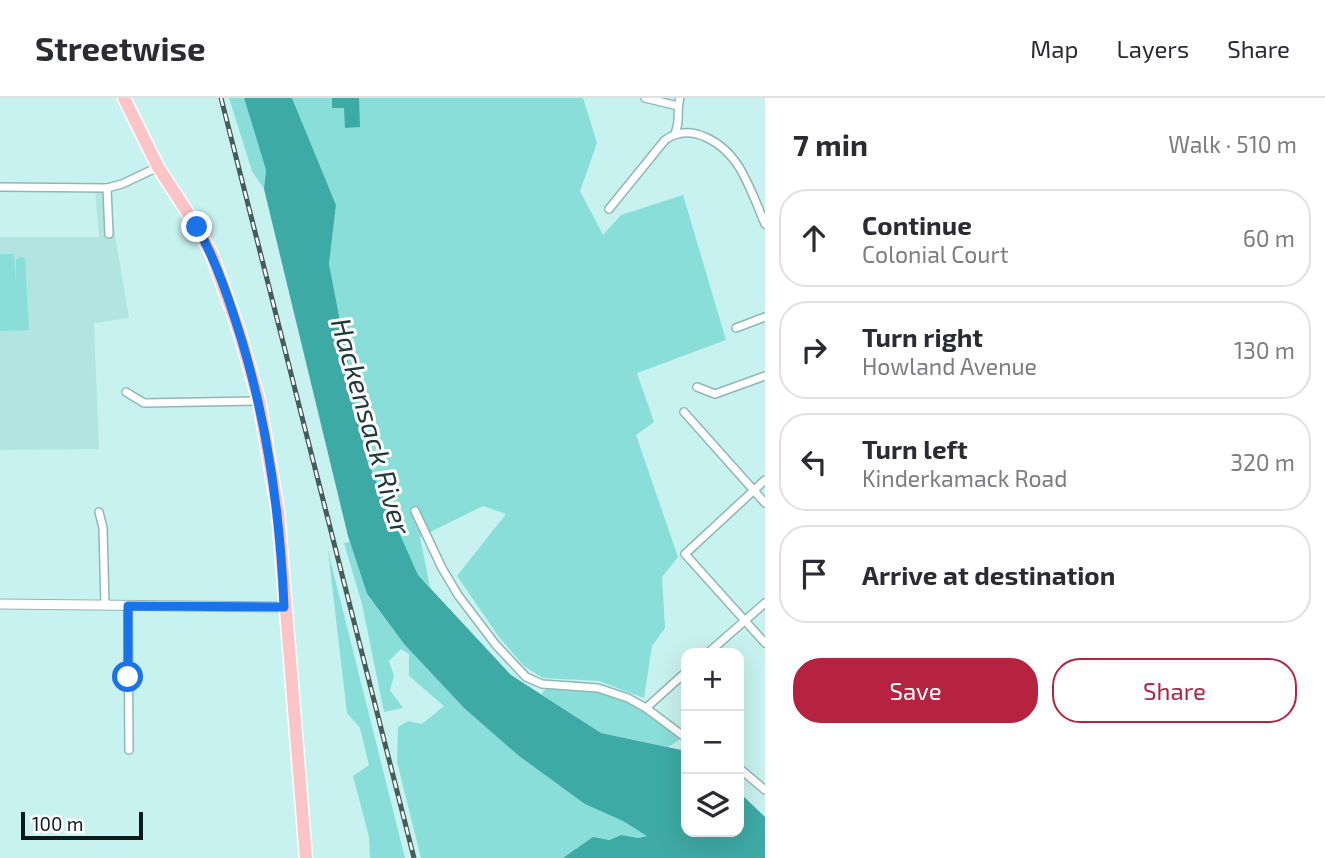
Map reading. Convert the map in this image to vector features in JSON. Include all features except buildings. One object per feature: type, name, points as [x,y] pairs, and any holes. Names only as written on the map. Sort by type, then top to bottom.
[{"type":"main road","points":[[124,98],[158,167],[212,255],[239,331],[259,401],[278,511],[306,858]]},
{"type":"street","points":[[645,98],[679,102],[679,121],[675,133]]},
{"type":"street","points":[[609,209],[660,145],[675,133],[686,131],[697,133],[727,153],[741,170],[765,224]]},
{"type":"street","points":[[0,187],[107,188],[158,167]]},
{"type":"street","points":[[107,188],[109,234]]},
{"type":"street","points":[[736,328],[765,317]]},
{"type":"street","points":[[696,387],[715,394],[765,376]]},
{"type":"street","points":[[126,392],[144,403],[259,401]]},
{"type":"street","points":[[684,412],[765,503]]},
{"type":"street","points":[[765,480],[685,554],[765,643]]},
{"type":"street","points":[[415,511],[458,595],[496,645],[526,677],[542,684],[598,688],[628,698],[681,734]]},
{"type":"street","points":[[99,512],[103,528],[105,605]]},
{"type":"street","points":[[714,648],[765,603]]},
{"type":"street","points":[[0,604],[284,607]]},
{"type":"street","points":[[128,606],[128,750]]},
{"type":"street","points":[[646,708],[681,676]]},
{"type":"street","points":[[744,772],[765,790]]},
{"type":"shaded area","points":[[229,98],[244,98],[266,170],[264,189],[252,171]]},
{"type":"shaded area","name":"Hackensack River","points":[[244,98],[292,98],[336,205],[329,264],[367,460],[418,575],[511,675],[601,733],[681,750],[681,837],[744,837],[744,797],[765,817],[765,858],[563,858],[593,837],[609,840],[621,835],[639,838],[647,836],[623,821],[585,804],[519,756],[464,708],[404,644],[367,594],[348,536],[264,189],[266,170]]},
{"type":"shaded area","points":[[292,98],[583,98],[597,143],[580,191],[603,235],[621,215],[683,195],[726,340],[637,373],[654,422],[636,435],[678,557],[662,577],[665,628],[652,646],[644,698],[599,681],[543,678],[524,666],[499,637],[457,576],[506,514],[483,506],[420,537],[430,587],[418,575],[367,460],[329,264],[336,205]]},
{"type":"shaded area","points":[[332,98],[359,98],[360,127],[345,128],[344,108],[332,108]]},
{"type":"shaded area","points":[[107,188],[129,318],[94,323],[99,449],[0,450],[0,237],[99,237],[95,189]]},
{"type":"shaded area","points":[[0,254],[14,254],[16,282],[16,260],[25,258],[29,330],[0,331]]},
{"type":"shaded area","points":[[350,542],[367,595],[404,644],[464,708],[519,756],[585,803],[648,836],[639,838],[621,835],[563,858],[421,858],[397,762],[398,727],[408,721],[422,724],[444,706],[409,676],[409,654],[401,649],[389,661],[394,676],[390,690],[403,708],[384,712],[362,604],[344,543]]},
{"type":"shaded area","points":[[328,551],[405,858],[370,858],[369,837],[353,776],[369,765],[360,728],[347,713]]},
{"type":"shaded area","points":[[549,686],[611,695],[638,705],[680,739],[668,747],[601,733],[541,694]]},
{"type":"railway","points":[[221,98],[414,858]]},
{"type":"route","points":[[128,677],[128,606],[284,607],[278,511],[259,401],[221,278],[197,227]]}]
